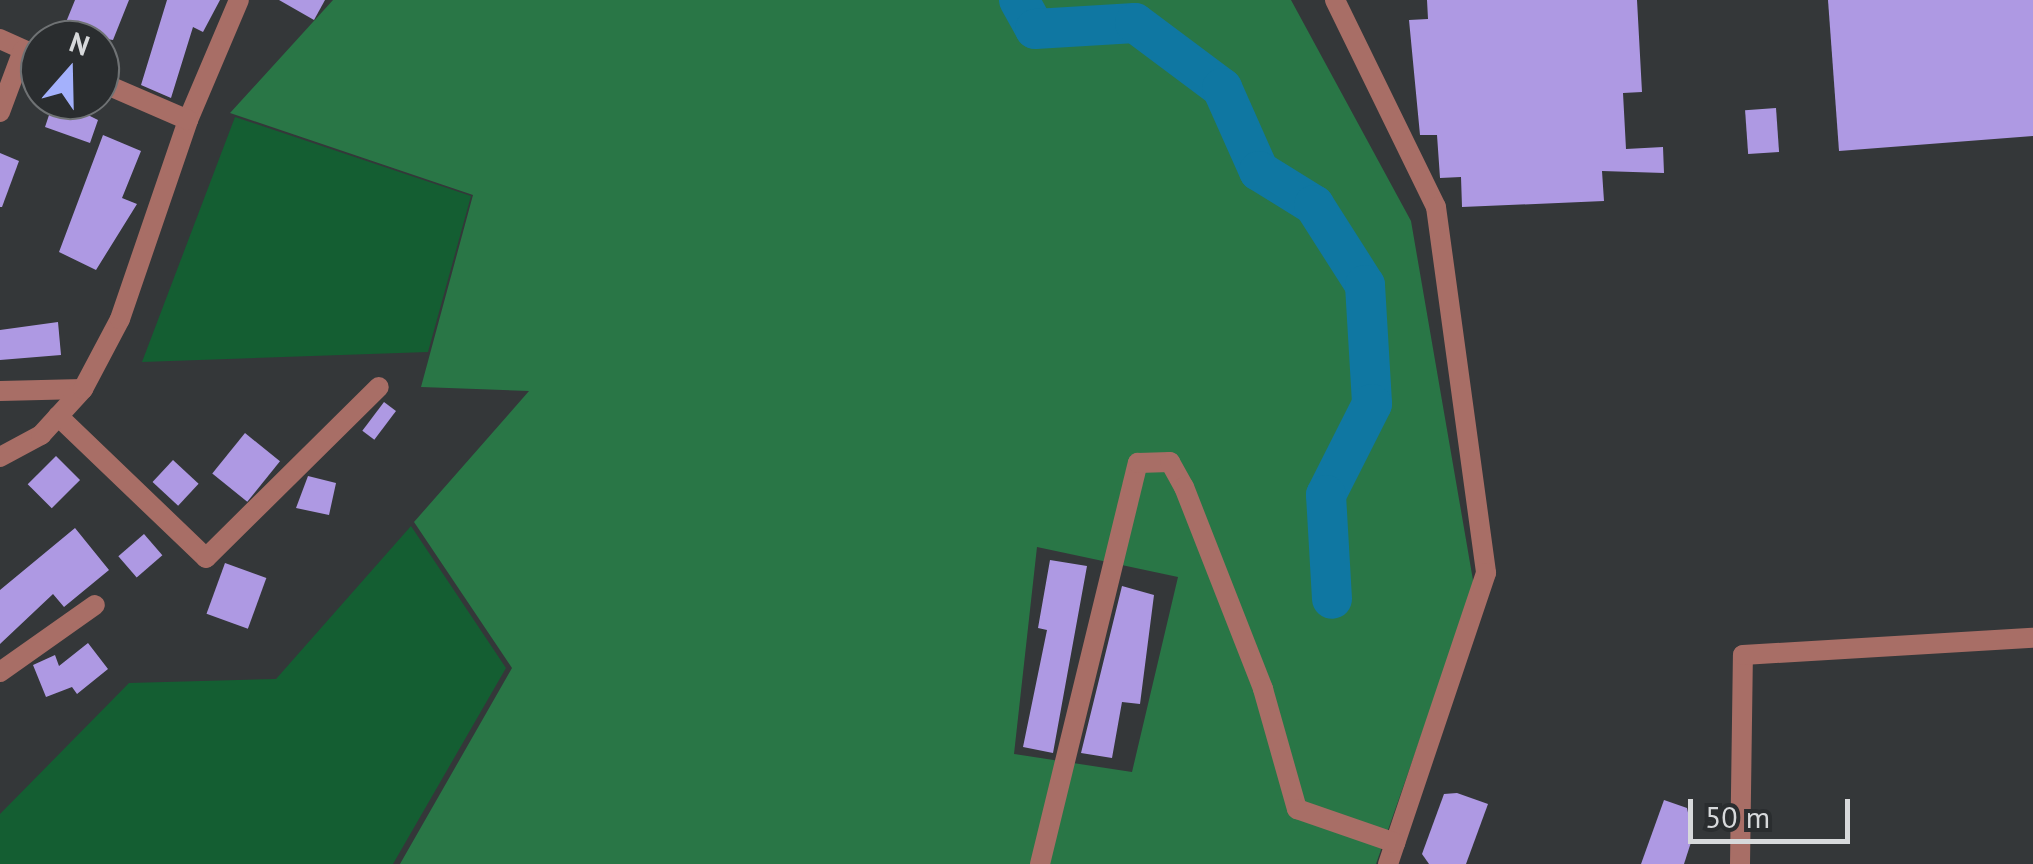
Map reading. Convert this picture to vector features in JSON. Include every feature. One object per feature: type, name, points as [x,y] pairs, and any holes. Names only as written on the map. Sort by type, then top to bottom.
[{"type":"street","points":[[0,457],[58,416],[83,389],[120,319],[188,120],[239,0]]},
{"type":"street","points":[[1335,0],[1436,207],[1486,573],[1388,864]]},
{"type":"street","points":[[0,112],[20,74]]},
{"type":"street","points":[[120,91],[188,120]]},
{"type":"street","points":[[58,416],[206,558],[379,387]]},
{"type":"street","points":[[0,391],[83,389]]},
{"type":"street","points":[[1040,864],[1138,463],[1170,462],[1184,487],[1262,689],[1297,809],[1396,843]]},
{"type":"street","points":[[0,672],[95,604]]},
{"type":"street","points":[[1740,864],[1744,655],[2033,638]]},
{"type":"green space","points":[[333,0],[1291,0],[1411,221],[1474,586],[1376,864],[400,864],[512,668],[414,522],[529,391],[421,387],[473,195],[230,113]],"holes":[[[1037,547],[1178,577],[1132,772],[1014,754]]]},
{"type":"green space","points":[[235,117],[471,196],[428,352],[142,362]]},
{"type":"green space","points":[[411,526],[506,668],[393,864],[0,864],[0,814],[129,683],[276,679]]},
{"type":"building","points":[[75,0],[129,0],[120,22],[67,20]]},
{"type":"building","points":[[167,0],[220,0],[203,32],[193,27],[171,98],[141,85]]},
{"type":"building","points":[[279,0],[325,0],[314,20]]},
{"type":"building","points":[[1427,0],[1637,0],[1642,92],[1623,93],[1626,149],[1663,147],[1664,173],[1602,171],[1604,201],[1462,207],[1461,177],[1440,178],[1437,135],[1420,135],[1409,20],[1428,19]]},
{"type":"building","points":[[1828,0],[2033,0],[2033,136],[1839,151]]},
{"type":"building","points":[[1776,108],[1779,152],[1748,154],[1745,110]]},
{"type":"building","points":[[47,120],[98,120],[90,143],[45,127]]},
{"type":"building","points":[[103,135],[141,151],[122,198],[137,204],[96,270],[59,252]]},
{"type":"building","points":[[0,153],[19,161],[2,207],[0,207]]},
{"type":"building","points":[[58,322],[61,355],[0,360],[0,330]]},
{"type":"building","points":[[384,402],[396,411],[374,440],[362,431]]},
{"type":"building","points":[[245,433],[280,461],[247,502],[212,473]]},
{"type":"building","points":[[56,456],[80,480],[52,508],[28,484]]},
{"type":"building","points":[[173,460],[199,484],[178,506],[153,482]]},
{"type":"building","points":[[308,476],[336,483],[329,515],[296,508]]},
{"type":"building","points":[[75,528],[109,570],[64,607],[53,594],[0,644],[0,590]]},
{"type":"building","points":[[144,534],[162,555],[137,577],[118,556]]},
{"type":"building","points":[[1050,560],[1087,566],[1053,753],[1023,747],[1047,630],[1038,628]]},
{"type":"building","points":[[225,563],[266,578],[248,629],[207,614]]},
{"type":"building","points":[[1122,586],[1154,595],[1140,704],[1122,702],[1112,758],[1081,753]]},
{"type":"building","points":[[88,643],[108,669],[77,694],[72,687],[46,697],[33,665],[55,655],[59,666]]},
{"type":"building","points":[[1457,793],[1488,804],[1466,864],[1429,864],[1422,854],[1444,794]]},
{"type":"building","points":[[1664,800],[1687,808],[1693,836],[1684,864],[1641,864]]},
{"type":"waterway","points":[[1019,0],[1035,29],[1135,23],[1222,88],[1259,171],[1314,205],[1365,285],[1372,404],[1326,495],[1332,599]]}]
